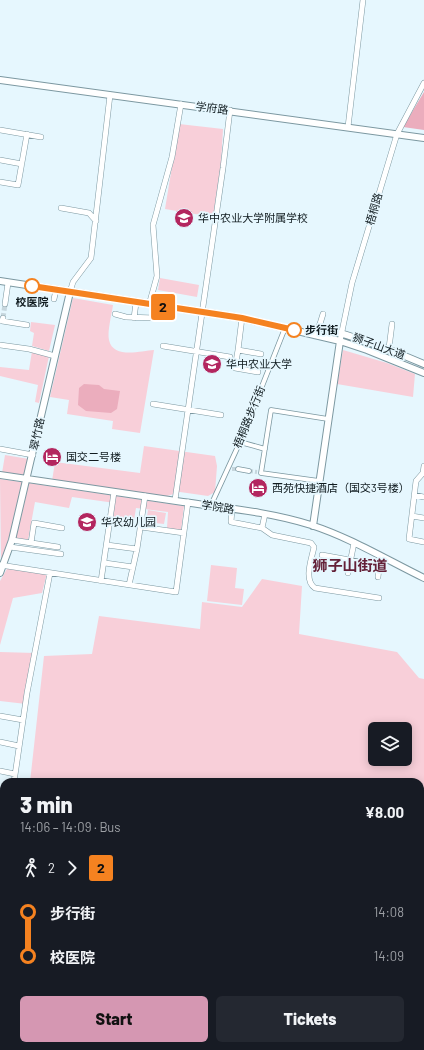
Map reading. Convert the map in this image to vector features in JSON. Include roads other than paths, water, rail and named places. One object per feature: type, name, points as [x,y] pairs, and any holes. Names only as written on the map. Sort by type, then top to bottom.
[{"type":"street","points":[[348,128],[363,0]]},
{"type":"street","name":"学府路","points":[[0,80],[230,110],[424,138]]},
{"type":"street","name":"梧桐路","points":[[340,341],[340,333],[352,283],[396,134],[424,83]]},
{"type":"street","points":[[70,292],[73,282],[91,258],[110,95]]},
{"type":"street","points":[[149,305],[157,276],[156,253],[152,234],[153,225],[172,157],[181,104]]},
{"type":"street","points":[[175,500],[230,110]]},
{"type":"street","points":[[0,130],[41,137]]},
{"type":"street","points":[[0,182],[18,185],[27,134]]},
{"type":"street","points":[[0,160],[22,164]]},
{"type":"street","points":[[61,208],[89,212],[96,221]]},
{"type":"street","name":"狮子山大道","points":[[0,281],[201,313],[242,318],[340,341],[367,350],[424,373]]},
{"type":"street","points":[[5,304],[8,283]]},
{"type":"street","points":[[54,299],[56,290]]},
{"type":"street","name":"翠竹路","points":[[1,569],[11,544],[70,292]]},
{"type":"street","points":[[134,318],[136,303]]},
{"type":"street","points":[[115,314],[134,318],[154,318]]},
{"type":"street","points":[[314,335],[324,314]]},
{"type":"street","points":[[3,318],[2,321],[27,325]]},
{"type":"street","points":[[242,318],[235,368],[258,372]]},
{"type":"street","points":[[389,348],[392,324]]},
{"type":"street","name":"狮子山大道","points":[[319,327],[389,348],[424,364]]},
{"type":"street","name":"梧桐路步行街","points":[[211,505],[230,469],[285,328]]},
{"type":"street","points":[[313,526],[340,341]]},
{"type":"street","points":[[0,345],[28,349],[55,356]]},
{"type":"street","points":[[163,346],[230,357]]},
{"type":"street","points":[[238,350],[261,354]]},
{"type":"street","points":[[153,404],[221,415]]},
{"type":"street","points":[[319,481],[259,472],[265,449],[271,410],[328,419]]},
{"type":"street","points":[[240,442],[265,449]]},
{"type":"street","points":[[0,449],[33,455]]},
{"type":"street","points":[[424,466],[424,473],[416,481],[409,540],[424,542]]},
{"type":"street","points":[[238,469],[249,471]]},
{"type":"street","name":"学院路","points":[[0,475],[265,514],[313,526],[354,542],[424,578]]},
{"type":"street","points":[[101,581],[105,563],[114,492]]},
{"type":"street","points":[[414,495],[424,496]]},
{"type":"street","points":[[128,585],[137,549],[145,496]]},
{"type":"street","points":[[1,569],[50,573],[176,592],[188,502]]},
{"type":"street","points":[[232,509],[230,522],[262,528],[272,535],[311,544],[314,547],[308,580],[315,588],[379,598]]},
{"type":"street","points":[[262,528],[265,514]]},
{"type":"street","points":[[412,516],[424,518]]},
{"type":"street","points":[[30,543],[34,523],[62,528]]},
{"type":"street","points":[[141,526],[184,533]]},
{"type":"street","points":[[348,573],[354,542]]},
{"type":"street","points":[[11,544],[30,543],[58,547]]},
{"type":"street","points":[[11,544],[61,554]]},
{"type":"street","points":[[107,545],[137,549]]},
{"type":"street","points":[[322,555],[377,565],[379,568],[378,577]]},
{"type":"street","points":[[105,563],[133,567]]},
{"type":"street","points":[[14,778],[23,720],[50,573]]},
{"type":"street","points":[[0,716],[23,720]]},
{"type":"street","points":[[0,742],[20,746]]},
{"type":"street","points":[[0,771],[15,774]]},
{"type":"tunnel","points":[[3,318],[5,304]]},
{"type":"tunnel","points":[[232,469],[238,469]]},
{"type":"tunnel","points":[[249,471],[257,472]]},
{"type":"place","name":"华中农业大学附属学校","points":[[184,218]]},
{"type":"place","name":"校医院","points":[[32,286]]},
{"type":"place","name":"步行街","points":[[294,330]]},
{"type":"place","name":"华中农业大学","points":[[212,364]]},
{"type":"place","name":"国交二号楼","points":[[52,457]]},
{"type":"place","name":"西苑快捷酒店（国交3号楼）","points":[[258,488]]},
{"type":"place","name":"华农幼儿园","points":[[87,522]]},
{"type":"district","name":"狮子山街道","points":[[350,566]]}]
